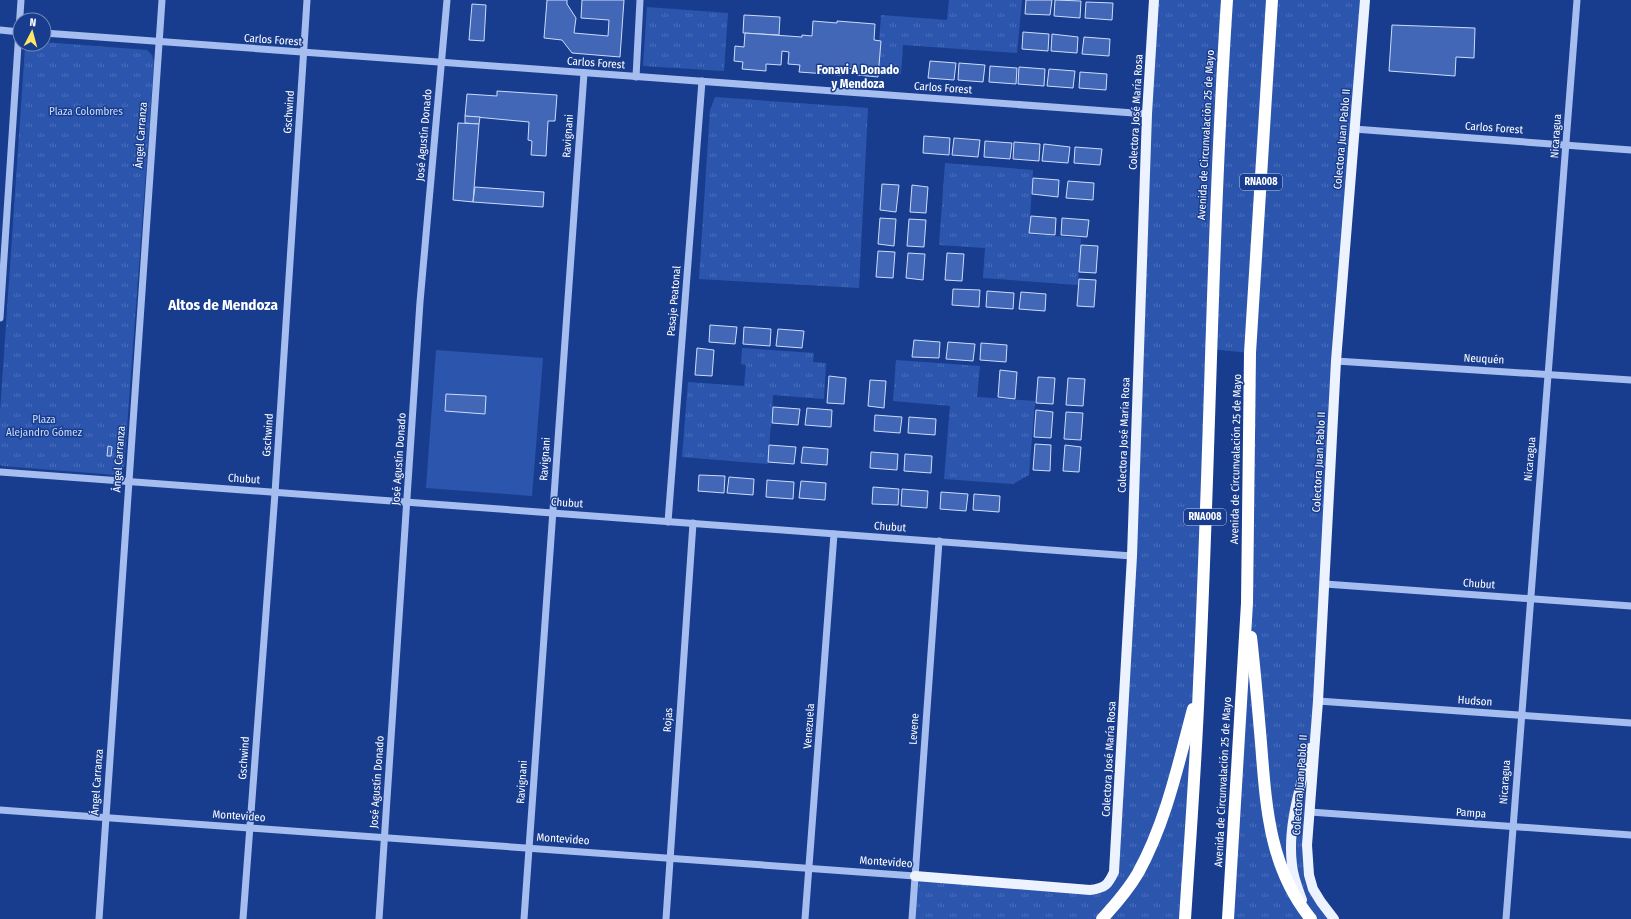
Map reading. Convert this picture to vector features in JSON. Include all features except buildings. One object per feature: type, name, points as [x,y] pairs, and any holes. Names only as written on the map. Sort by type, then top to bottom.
[{"type":"highway","points":[[1219,0],[1222,71]]},
{"type":"highway","name":"Avenida de Circunvalación 25 de Mayo","points":[[1185,919],[1199,684],[1210,349],[1226,0]]},
{"type":"highway","name":"Avenida de Circunvalación 25 de Mayo","points":[[1228,919],[1247,602],[1250,353],[1272,3]]},
{"type":"highway","points":[[1247,602],[1256,688],[1264,790],[1271,836],[1282,869],[1308,916]]},
{"type":"highway","points":[[1102,919],[1122,897],[1137,874],[1154,842],[1169,797],[1199,684]]},
{"type":"main road","name":"Colectora José María Rosa","points":[[1114,872],[1132,556],[1147,114],[1154,0]]},
{"type":"main road","name":"Colectora Juan Pablo II","points":[[1334,919],[1313,889],[1307,860],[1317,722],[1336,361],[1365,0]]},
{"type":"main road","points":[[1308,916],[1292,865],[1291,843],[1299,792],[1317,722]]},
{"type":"main road","name":"Montevideo","points":[[915,876],[1090,890],[1101,888],[1109,883],[1114,872]]},
{"type":"street","points":[[20,12],[21,0]]},
{"type":"street","name":"Ángel Carranza","points":[[99,919],[162,0]]},
{"type":"street","name":"Gschwind","points":[[243,919],[275,493],[307,0]]},
{"type":"street","name":"José Agustín Donado","points":[[379,919],[420,302],[447,0]]},
{"type":"street","points":[[636,77],[640,0]]},
{"type":"street","name":"Nicaragua","points":[[1506,919],[1577,0]]},
{"type":"street","points":[[0,30],[12,31]]},
{"type":"street","name":"Carlos Forest","points":[[52,35],[1147,114]]},
{"type":"street","points":[[0,318],[18,52]]},
{"type":"street","name":"Ravignani","points":[[524,919],[584,73]]},
{"type":"street","name":"Pasaje Peatonal","points":[[668,522],[702,82]]},
{"type":"street","name":"Carlos Forest","points":[[1354,129],[1631,150]]},
{"type":"street","name":"Neuquén","points":[[1336,361],[1631,380]]},
{"type":"street","name":"Chubut","points":[[0,472],[1132,556]]},
{"type":"street","name":"Rojas","points":[[666,919],[693,523]]},
{"type":"street","name":"Venezuela","points":[[805,919],[834,534]]},
{"type":"street","name":"Levene","points":[[912,919],[939,542]]},
{"type":"street","name":"Chubut","points":[[1325,584],[1631,606]]},
{"type":"street","name":"Hudson","points":[[1318,702],[1631,723]]},
{"type":"street","name":"Montevideo","points":[[0,810],[915,876]]},
{"type":"street","name":"Pampa","points":[[1310,812],[1631,835]]},
{"type":"green space","points":[[949,0],[1022,0],[1017,53],[903,45],[901,74],[877,73],[881,15],[947,20]]},
{"type":"green space","points":[[1154,0],[1365,0],[1336,361],[1309,875],[1334,919],[1228,919],[1247,603],[1250,353],[1210,349],[1185,919],[912,919],[915,876],[1101,888],[1114,872]]},
{"type":"green space","points":[[647,7],[728,13],[724,71],[643,66]]},
{"type":"green space","name":"Plaza Colombres","points":[[52,43],[147,50],[152,55],[154,62],[124,468],[117,475],[2,466],[0,465],[0,412],[25,52],[52,52]]},
{"type":"green space","points":[[715,97],[868,108],[859,288],[699,279],[710,110]]},
{"type":"green space","points":[[945,163],[1033,170],[1029,234],[1081,238],[1078,285],[983,278],[985,248],[939,245]]},
{"type":"green space","points":[[742,348],[814,353],[813,362],[826,363],[824,399],[773,395],[768,464],[682,457],[688,382],[744,386],[746,365],[741,364]]},
{"type":"green space","points":[[436,350],[543,358],[532,496],[426,488]]},
{"type":"green space","points":[[896,360],[980,366],[977,397],[1035,401],[1029,475],[1013,484],[944,479],[950,406],[893,401]]},
{"type":"district","name":"Fonavi A Donado y Mendoza","points":[[858,77]]},
{"type":"district","name":"Altos de Mendoza","points":[[223,305]]},
{"type":"park label","name":"Plaza Alejandro Gómez","points":[[44,425]]}]
